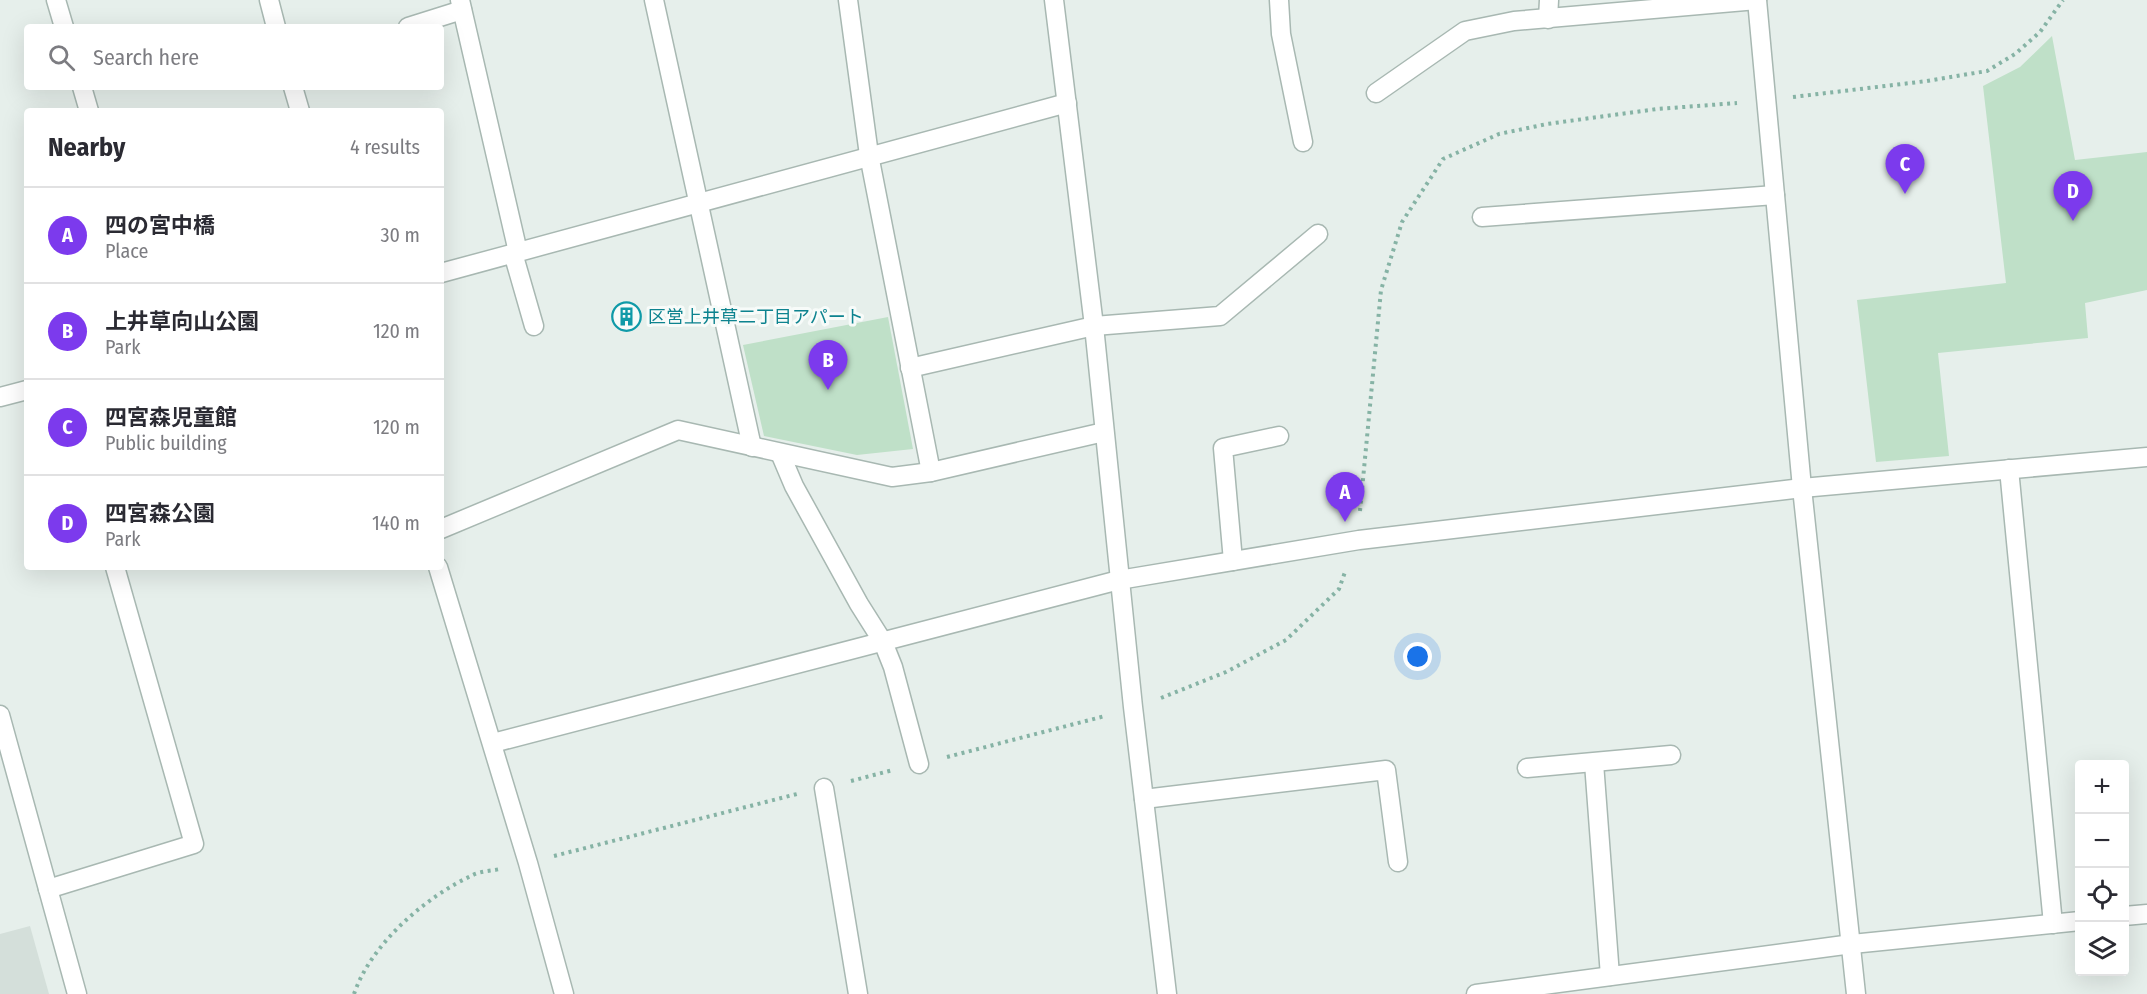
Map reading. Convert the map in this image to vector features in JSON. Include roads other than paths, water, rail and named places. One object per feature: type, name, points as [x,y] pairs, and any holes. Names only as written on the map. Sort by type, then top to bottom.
[{"type":"street","points":[[56,0],[63,24]]},
{"type":"street","points":[[269,0],[275,24]]},
{"type":"street","points":[[654,0],[697,205],[752,447]]},
{"type":"street","points":[[848,0],[869,155],[931,472]]},
{"type":"street","points":[[1054,0],[1094,326],[1119,580],[1167,994]]},
{"type":"street","points":[[1279,0],[1281,34],[1303,142]]},
{"type":"street","points":[[1548,19],[1549,0]]},
{"type":"street","points":[[1376,93],[1464,31],[1514,21],[1757,0],[1802,488],[1856,994]]},
{"type":"street","points":[[415,24],[461,5],[534,326]]},
{"type":"street","points":[[83,90],[88,108]]},
{"type":"street","points":[[294,90],[299,108]]},
{"type":"street","points":[[444,272],[1067,103]]},
{"type":"street","points":[[1482,217],[1775,195]]},
{"type":"street","points":[[910,368],[1094,326],[1220,316],[1318,234]]},
{"type":"street","points":[[0,398],[24,391]]},
{"type":"street","points":[[444,528],[678,430],[892,477],[931,472],[1104,432]]},
{"type":"street","points":[[1233,561],[1223,448],[1279,436]]},
{"type":"street","points":[[780,453],[800,496],[859,604],[883,642],[893,667],[920,764]]},
{"type":"street","points":[[492,743],[1119,580],[1359,540],[1802,488],[2147,457]]},
{"type":"street","points":[[2008,469],[2053,924]]},
{"type":"street","points":[[48,889],[194,844],[116,570]]},
{"type":"street","points":[[439,570],[528,862],[564,994]]},
{"type":"street","points":[[0,715],[77,994]]},
{"type":"street","points":[[1527,768],[1671,755]]},
{"type":"street","points":[[1594,763],[1610,976]]},
{"type":"street","points":[[1144,799],[1386,770],[1398,862]]},
{"type":"street","points":[[824,788],[858,994]]},
{"type":"street","points":[[2129,916],[2147,914]]},
{"type":"street","points":[[1476,994],[1852,944],[2075,921]]},
{"type":"place","name":"四宮森児童館","points":[[1905,194]]},
{"type":"place","name":"四宮森公園","points":[[2073,221]]},
{"type":"place","name":"区営上井草二丁目アパート","points":[[627,317]]},
{"type":"place","name":"上井草向山公園","points":[[828,390]]},
{"type":"place","name":"四の宮中橋","points":[[1345,522]]}]
